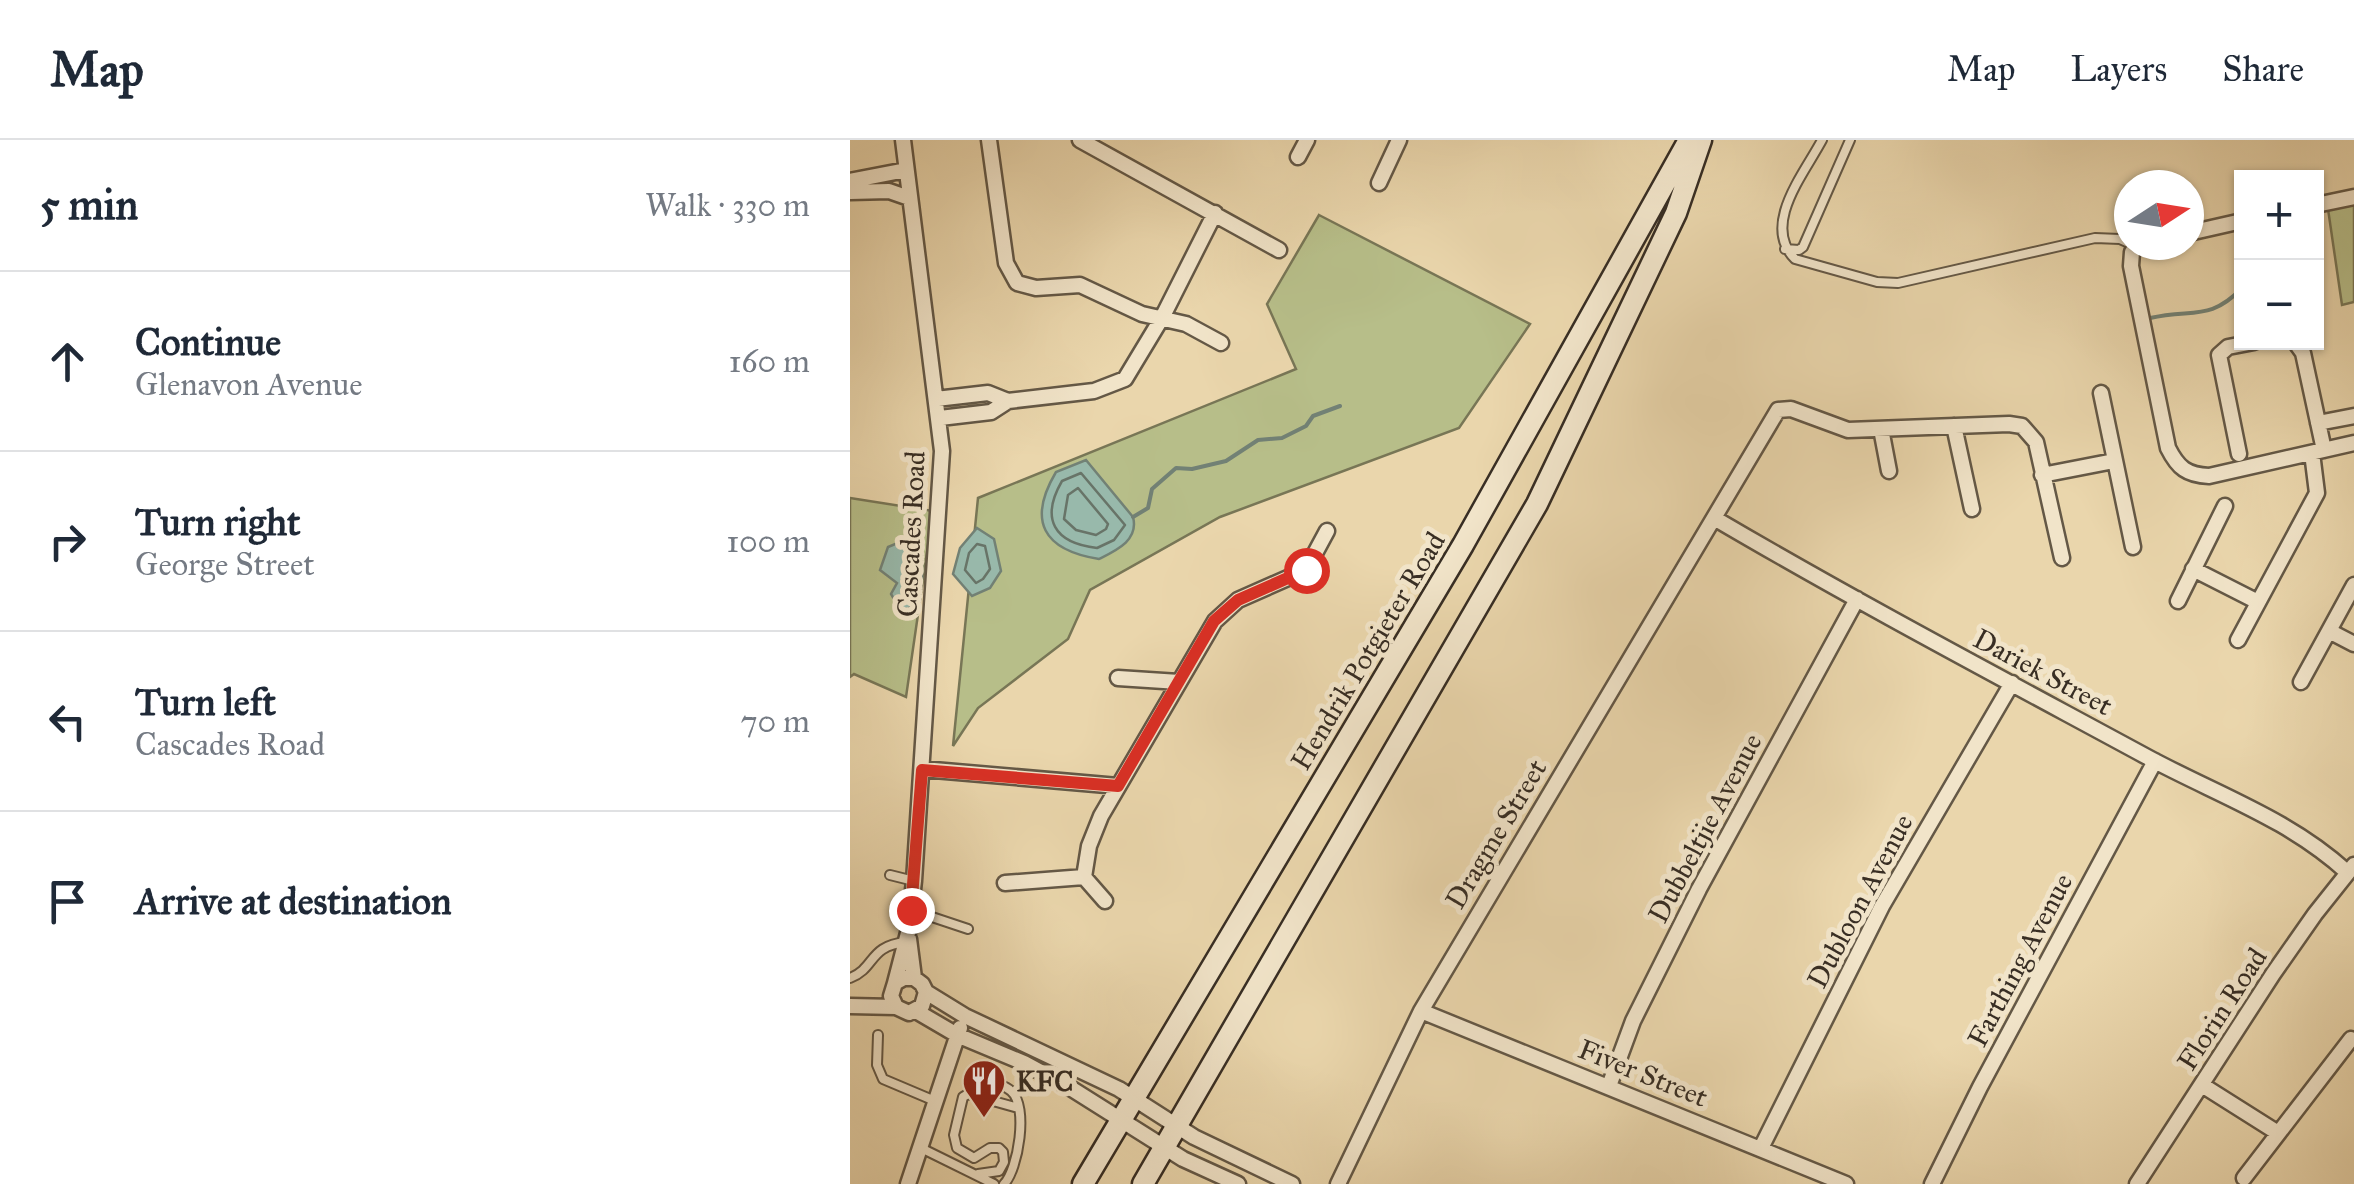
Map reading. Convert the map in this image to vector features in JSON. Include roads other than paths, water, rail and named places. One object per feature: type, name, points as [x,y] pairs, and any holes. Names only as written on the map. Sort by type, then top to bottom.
[{"type":"main road","name":"Hendrik Potgieter Road","points":[[1083,1184],[1463,545],[1689,140]]},
{"type":"main road","points":[[1142,1184],[1536,504],[1676,214],[1701,140]]},
{"type":"street","name":"Cascades Road","points":[[893,987],[907,939],[914,882],[940,517],[940,418],[903,140]]},
{"type":"street","points":[[989,140],[1011,277],[1024,287],[1080,285],[1142,314],[1186,324],[1221,343]]},
{"type":"street","points":[[1080,140],[1279,250]]},
{"type":"street","points":[[1298,156],[1307,140]]},
{"type":"street","points":[[1378,183],[1399,140]]},
{"type":"street","points":[[850,181],[906,170]]},
{"type":"street","points":[[850,192],[889,191],[909,198]]},
{"type":"street","points":[[2324,203],[2354,197]]},
{"type":"street","points":[[940,418],[991,412],[1008,401],[1113,386],[1132,370],[1214,213]]},
{"type":"street","points":[[2204,230],[2234,223]]},
{"type":"street","points":[[2132,260],[2168,448],[2176,464],[2192,476],[2209,476],[2354,444]]},
{"type":"street","points":[[2234,346],[2219,355],[2238,454]]},
{"type":"street","points":[[2238,640],[2317,494],[2318,423],[2300,350]]},
{"type":"street","points":[[936,399],[988,393],[1008,401]]},
{"type":"street","points":[[2101,393],[2134,547]]},
{"type":"street","name":"Dragme Street","points":[[1338,1184],[1421,1011],[1778,410],[1791,408],[1848,430],[1881,428]]},
{"type":"street","points":[[2318,423],[2354,416]]},
{"type":"street","points":[[1954,426],[1972,509]]},
{"type":"street","points":[[1890,471],[1881,428],[2022,426],[2036,442],[2062,558]]},
{"type":"street","points":[[2042,476],[2114,461]]},
{"type":"street","points":[[2178,600],[2224,506]]},
{"type":"street","name":"Dariek Street","points":[[1714,518],[2155,761],[2294,830],[2350,869]]},
{"type":"street","points":[[1084,877],[1092,834],[1214,621],[1228,607],[1306,570],[1327,530]]},
{"type":"street","points":[[2193,569],[2258,602]]},
{"type":"street","points":[[2301,682],[2354,585]]},
{"type":"street","name":"Dubbeltjie Avenue","points":[[1609,1086],[1633,1022],[1699,889],[1858,600]]},
{"type":"street","points":[[2329,631],[2354,644]]},
{"type":"street","points":[[1118,678],[1179,682]]},
{"type":"street","name":"Dubloon Avenue","points":[[1761,1148],[1882,906],[2012,683]]},
{"type":"street","name":"Farthing Avenue","points":[[1932,1184],[2155,761]]},
{"type":"street","points":[[922,770],[1118,786]]},
{"type":"street","name":"Florin Road","points":[[2137,1184],[2273,974],[2350,869]]},
{"type":"street","points":[[1005,883],[1084,877]]},
{"type":"street","points":[[1084,877],[1106,901]]},
{"type":"street","name":"Cascades Road","points":[[907,939],[914,978]]},
{"type":"street","points":[[855,1005],[904,978],[914,978],[926,992],[965,1016],[1045,1052],[1134,1098],[1222,1151],[1292,1184]]},
{"type":"street","points":[[893,987],[896,1007]]},
{"type":"street","points":[[855,1005],[916,1011],[926,992]]},
{"type":"street","points":[[916,1011],[957,1035],[1072,1089],[1163,1148],[1238,1184]]},
{"type":"street","name":"Fiver Street","points":[[1421,1011],[1846,1184]]},
{"type":"street","points":[[908,1184],[965,1016]]},
{"type":"street","points":[[2244,1178],[2351,1039]]},
{"type":"street","points":[[2202,1086],[2278,1133]]},
{"type":"lane","points":[[1822,140],[1783,216],[1781,234],[1785,249],[1795,259],[1877,282],[1898,283],[2096,238],[2114,239]]},
{"type":"lane","points":[[1785,249],[1803,247],[1850,140]]},
{"type":"lane","points":[[890,875],[914,882]]},
{"type":"lane","points":[[911,910],[968,929]]},
{"type":"lane","points":[[850,978],[858,975],[878,950],[907,939]]},
{"type":"lane","points":[[878,1035],[877,1066],[882,1079],[935,1101]]},
{"type":"lane","points":[[973,1077],[1014,1093],[1018,1150],[1004,1184]]},
{"type":"lane","points":[[978,1174],[998,1170],[1004,1162],[1003,1152],[990,1148],[974,1158],[957,1148],[954,1135],[963,1096],[968,1094],[1018,1108]]},
{"type":"lane","points":[[921,1148],[994,1184]]},
{"type":"water","points":[[1086,460],[1133,517],[1130,538],[1099,559],[1080,555],[1053,540],[1042,519],[1047,489],[1056,472]]},
{"type":"water","points":[[977,528],[994,539],[1001,571],[990,588],[972,596],[953,574],[960,548]]},
{"type":"water","points":[[912,537],[922,554],[922,578],[912,581],[912,607],[901,611],[891,594],[897,583],[880,570],[888,547]]},
{"type":"waterway","points":[[2150,318],[2210,310],[2234,295]]},
{"type":"waterway","points":[[1133,517],[1148,508],[1152,489],[1176,468],[1192,469],[1226,461],[1258,440],[1282,438],[1306,426],[1313,416],[1340,406]]},
{"type":"place","name":"KFC","points":[[984,1119]]}]
